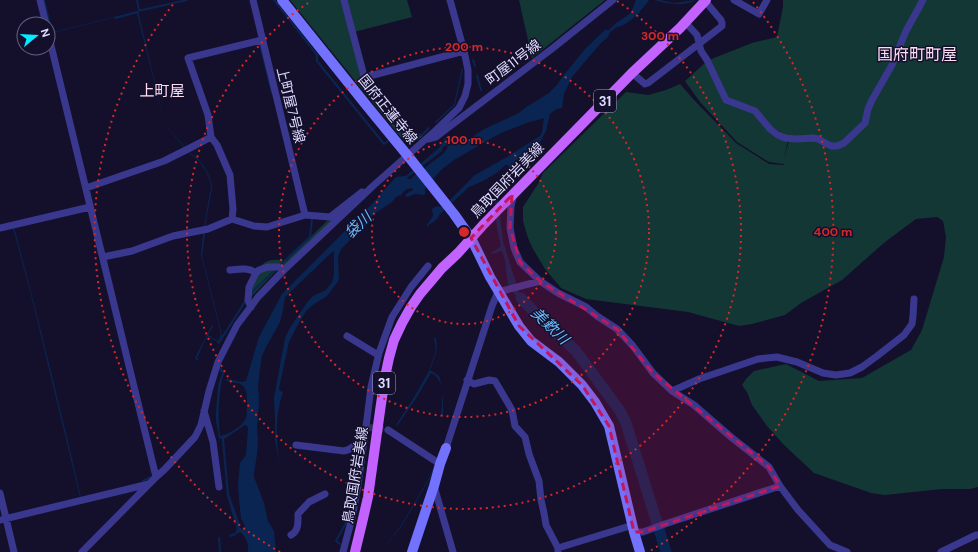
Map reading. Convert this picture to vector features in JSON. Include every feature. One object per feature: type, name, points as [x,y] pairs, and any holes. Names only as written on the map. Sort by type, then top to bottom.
[{"type":"main road","name":"鳥取国府岩美線","points":[[354,552],[368,497],[389,358],[394,340],[402,323],[420,294],[442,268],[458,253],[504,202],[706,1]]},
{"type":"street","points":[[40,0],[44,16]]},
{"type":"street","name":"上町屋7号線","points":[[253,0],[305,216]]},
{"type":"street","name":"国府正蓮寺線","points":[[282,0],[452,210],[471,238],[498,292],[519,326],[531,341],[559,362],[582,385],[595,402],[609,426],[637,530],[640,552]]},
{"type":"street","points":[[344,0],[364,76],[366,77],[464,51]]},
{"type":"street","points":[[82,552],[195,437],[201,425],[218,362],[237,325],[258,297],[285,269],[458,108],[465,96],[468,84],[468,70],[450,0]]},
{"type":"street","name":"町屋11号線","points":[[426,139],[436,137],[441,134],[613,0]]},
{"type":"street","points":[[734,0],[759,14],[767,0]]},
{"type":"street","points":[[685,22],[697,35],[701,51],[707,60],[726,100],[755,111],[770,129],[785,138],[813,138],[831,146],[837,146],[844,142],[865,123],[868,109],[872,100],[892,65],[906,31],[923,0]]},
{"type":"street","points":[[632,73],[645,84],[648,83],[722,26],[722,20],[706,1]]},
{"type":"street","points":[[232,220],[233,209],[230,175],[217,145],[211,137],[208,115],[188,58],[262,40]]},
{"type":"street","points":[[54,56],[156,477]]},
{"type":"street","points":[[86,188],[164,161],[211,137]]},
{"type":"street","points":[[103,257],[132,251],[173,236],[208,228],[232,220],[254,226],[268,227],[305,216],[330,217],[363,190],[374,186]]},
{"type":"street","points":[[512,195],[510,228],[514,248],[520,262],[540,281],[558,293],[586,307],[617,329],[633,346],[653,373],[672,391],[694,405],[769,467],[780,486],[798,510],[830,548],[847,552]]},
{"type":"street","points":[[0,228],[90,207]]},
{"type":"street","points":[[343,552],[358,485],[371,387],[378,355],[392,317],[411,287],[428,266]]},
{"type":"street","points":[[251,307],[248,300],[249,287],[256,273],[259,270],[268,267],[279,267],[285,269]]},
{"type":"street","points":[[230,270],[246,269],[253,270],[256,273]]},
{"type":"street","points":[[412,552],[467,380],[498,292],[540,281]]},
{"type":"street","points":[[672,391],[699,379],[758,359],[777,357],[797,362],[822,373],[836,375],[850,372],[862,367],[904,335],[912,324],[914,299]]},
{"type":"street","points":[[347,336],[378,355]]},
{"type":"street","points":[[467,380],[474,384],[489,380],[495,381],[512,410],[515,426],[525,437],[528,454],[539,481],[546,525],[558,550],[665,524],[780,486]]},
{"type":"street","points":[[204,411],[213,442],[219,487]]},
{"type":"street","points":[[388,430],[440,464]]},
{"type":"street","points":[[296,445],[348,451],[365,433]]},
{"type":"street","points":[[3,520],[150,484]]},
{"type":"street","points":[[434,486],[453,552]]},
{"type":"street","points":[[0,493],[3,520],[14,552]]},
{"type":"street","points":[[291,536],[296,530],[298,514],[309,502],[325,494]]},
{"type":"street","points":[[941,552],[978,535]]},
{"type":"highlighted area","points":[[512,195],[510,228],[520,262],[540,281],[617,329],[653,373],[769,467],[780,486],[643,532],[634,532],[609,426],[582,385],[519,326],[471,238]]},
{"type":"green space","points":[[290,0],[342,0],[364,82],[400,132],[423,136],[412,142],[403,140]]},
{"type":"green space","points":[[346,0],[407,0],[412,17],[354,32]]},
{"type":"green space","points":[[519,0],[605,0],[532,58]]},
{"type":"green space","points":[[783,0],[921,0],[865,121],[850,136],[834,145],[786,136],[727,98],[709,60],[752,43],[777,37]]},
{"type":"green space","points":[[924,0],[978,0],[978,487],[970,489],[942,489],[885,495],[871,493],[814,473],[784,445],[767,426],[752,405],[747,392],[742,385],[754,371],[786,364],[819,381],[862,378],[911,350],[922,330],[944,257],[946,237],[943,221],[937,217],[916,219],[885,242],[842,280],[801,303],[785,315],[739,326],[688,312],[586,299],[561,288],[545,269],[533,249],[523,221],[523,207],[538,184],[543,173],[626,92],[648,95],[680,84],[736,143],[769,164],[784,165],[769,162],[737,142],[700,102],[685,81],[706,62],[724,102],[751,111],[788,140],[784,159],[789,140],[812,139],[831,147],[859,131]]},
{"type":"green space","points":[[364,193],[286,267],[257,269],[270,260],[286,261],[328,220]]},
{"type":"green space","points":[[279,268],[251,297],[250,286],[257,274],[268,269]]},
{"type":"water","points":[[43,0],[45,0],[49,16],[47,16]]},
{"type":"water","name":"袋川","points":[[636,0],[649,0],[630,21],[610,32],[608,37],[572,77],[564,94],[562,108],[556,109],[550,114],[546,131],[539,144],[538,153],[524,156],[517,160],[504,177],[499,188],[498,199],[503,241],[518,290],[532,307],[530,310],[513,292],[508,284],[505,260],[502,251],[491,254],[501,246],[496,223],[495,198],[499,182],[509,168],[508,165],[505,165],[498,172],[483,181],[469,187],[439,215],[438,218],[427,227],[427,225],[433,216],[432,209],[437,206],[441,207],[450,200],[475,175],[540,136],[544,118],[503,132],[454,160],[441,170],[425,188],[424,195],[415,194],[407,197],[405,195],[413,189],[411,188],[405,190],[392,202],[374,214],[368,224],[341,249],[338,257],[339,280],[327,296],[306,311],[289,342],[279,388],[280,391],[283,392],[277,418],[279,463],[275,440],[274,398],[285,338],[291,326],[308,301],[313,296],[326,290],[332,282],[334,275],[334,251],[285,297],[280,322],[262,356],[258,386],[258,440],[254,473],[268,521],[274,531],[276,552],[248,552],[247,541],[240,532],[234,536],[230,537],[229,535],[234,533],[237,529],[227,496],[222,439],[219,438],[216,421],[218,386],[222,373],[219,370],[220,367],[224,371],[219,404],[221,436],[232,432],[239,427],[246,418],[247,411],[247,395],[242,385],[227,381],[225,379],[241,382],[246,381],[259,337],[282,294],[371,205],[396,177],[406,176],[440,147],[444,139],[447,138],[447,142],[450,144],[456,139],[460,143],[463,143],[484,129],[517,114],[549,93],[585,49],[605,30],[609,30],[629,14],[633,9]],"holes":[[[445,145],[448,147],[444,153],[410,179],[407,178],[442,151]],[[245,425],[248,428],[246,455],[240,463],[238,485],[241,519],[245,526],[244,529],[242,529],[239,527],[239,522],[229,494],[224,439]]]},
{"type":"water","points":[[654,0],[674,3],[696,0],[686,4],[670,4]]},
{"type":"water","points":[[138,11],[165,125],[137,13],[136,12],[56,32]]},
{"type":"water","points":[[462,68],[455,105],[436,123],[435,122],[454,104]]},
{"type":"water","points":[[165,125],[169,129],[185,147],[184,147]]},
{"type":"water","points":[[190,153],[202,164],[212,185],[205,227],[211,185],[202,165]]},
{"type":"water","points":[[14,227],[49,362],[81,497],[13,228]]},
{"type":"water","points":[[203,234],[205,234],[202,256],[222,335],[219,344],[207,336],[197,358],[199,360],[198,361],[195,358],[212,325],[213,326],[208,335],[218,341],[221,334],[201,255]]},
{"type":"water","points":[[434,338],[436,338],[437,350],[430,370],[440,378],[441,388],[439,380],[431,373],[397,426],[396,425],[429,371],[436,350]]},
{"type":"water","points":[[442,393],[443,416],[441,416],[442,405]]},
{"type":"water","points":[[434,466],[430,478],[401,527],[380,552],[400,527],[429,478]]},
{"type":"waterway","points":[[137,0],[139,10],[187,0]]},
{"type":"waterway","points":[[274,0],[317,55],[317,61],[384,144],[388,141]]},
{"type":"waterway","points":[[115,18],[138,12]]},
{"type":"waterway","points":[[260,45],[272,93]]},
{"type":"waterway","points":[[473,60],[475,66]]},
{"type":"waterway","points":[[477,76],[481,90]]},
{"type":"waterway","points":[[397,133],[400,130],[422,135],[429,128]]},
{"type":"waterway","points":[[280,265],[310,237],[312,219]]},
{"type":"waterway","points":[[251,293],[275,270]]},
{"type":"waterway","name":"美歎川","points":[[521,298],[576,351],[620,411],[626,423],[666,552]]},
{"type":"waterway","points":[[220,341],[246,300]]},
{"type":"waterway","points":[[350,503],[358,446]]},
{"type":"waterway","points":[[143,481],[151,477]]},
{"type":"waterway","points":[[340,544],[336,541],[346,523],[349,509]]},
{"type":"waterway","points":[[219,538],[220,552]]},
{"type":"tunnel","points":[[366,427],[388,430]]},
{"type":"district","name":"国府町町屋","points":[[917,54]]},
{"type":"district","name":"上町屋","points":[[162,91]]}]
